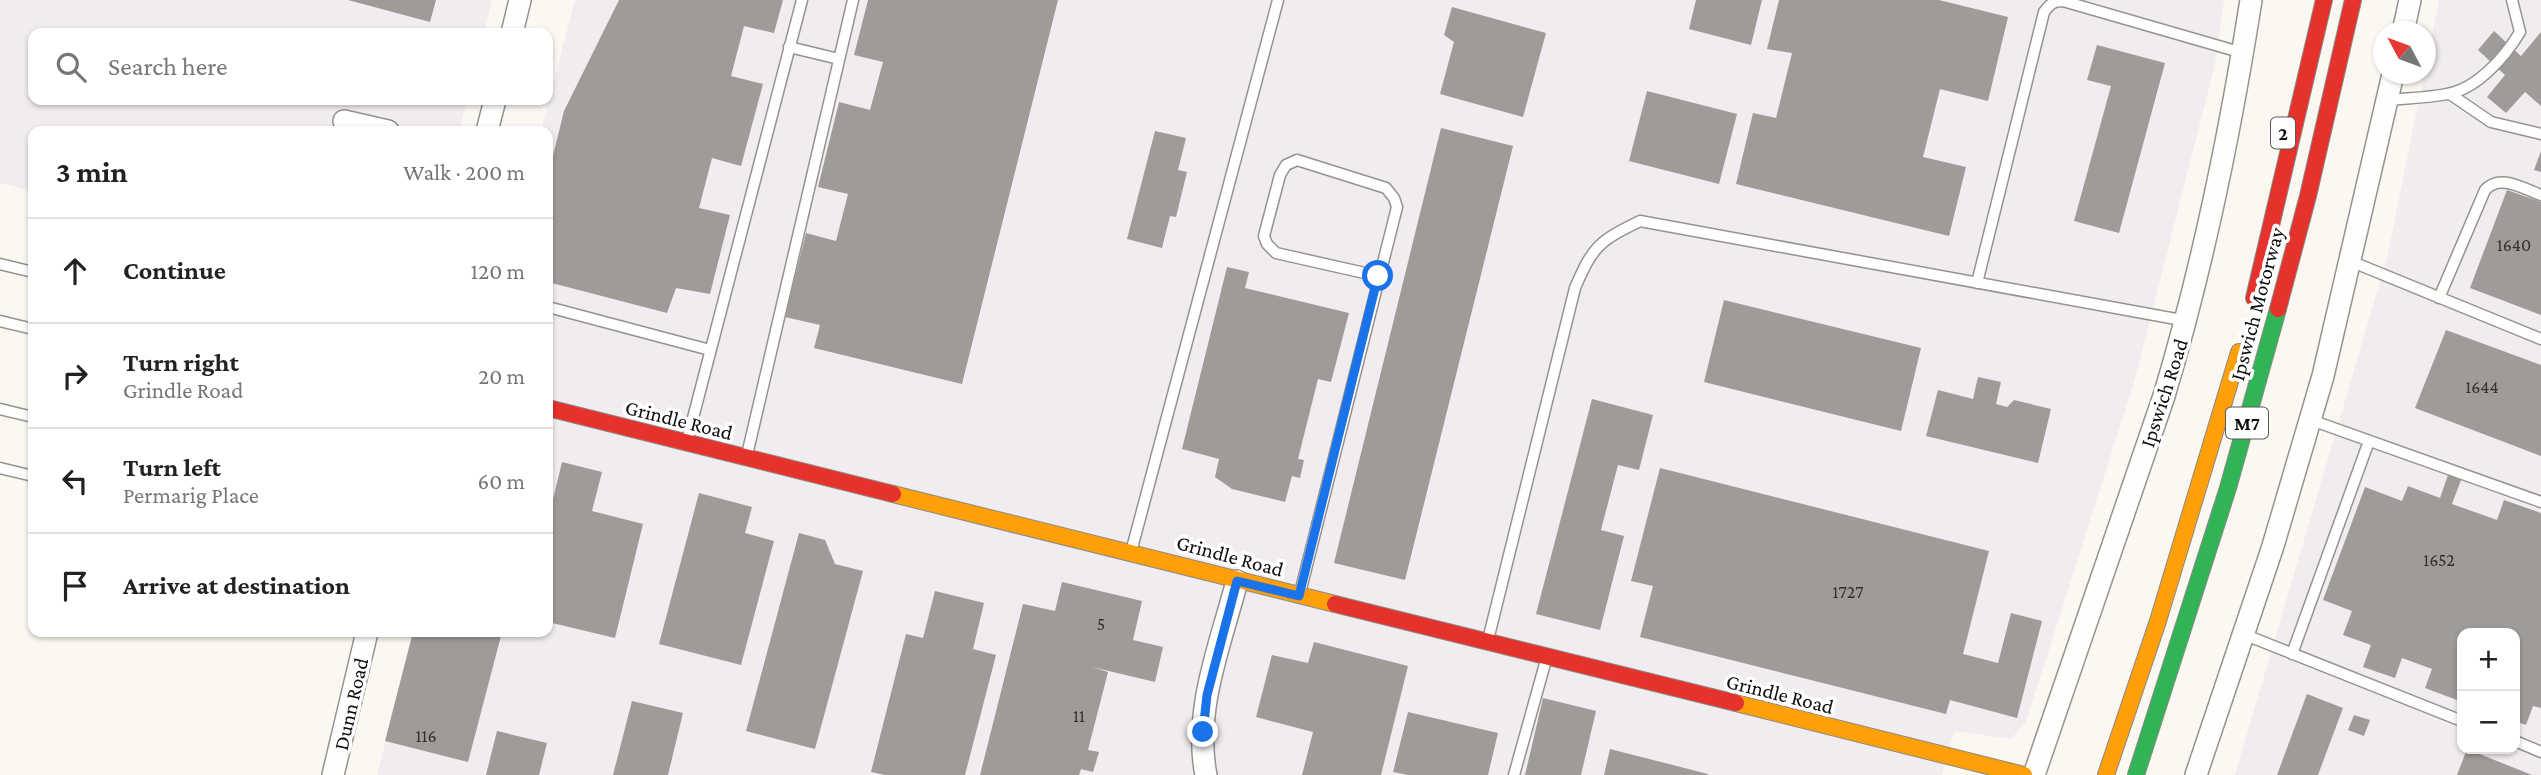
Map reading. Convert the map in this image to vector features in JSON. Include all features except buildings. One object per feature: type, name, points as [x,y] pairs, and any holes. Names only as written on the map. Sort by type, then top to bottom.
[{"type":"main road","name":"Ipswich Motorway","points":[[2106,775],[2188,527],[2247,324],[2263,265],[2323,0]]},
{"type":"main road","name":"Ipswich Motorway","points":[[2136,775],[2210,551],[2243,438],[2303,215],[2353,0]]},
{"type":"main road","points":[[2340,65],[2363,0]]},
{"type":"main road","name":"2","points":[[2263,265],[2292,66]]},
{"type":"main road","name":"Grindle Road","points":[[553,409],[2024,775]]},
{"type":"street","points":[[513,28],[520,0]]},
{"type":"street","name":"Ipswich Road","points":[[2034,775],[2164,396],[2187,321],[2227,145],[2250,0]]},
{"type":"street","points":[[2405,21],[2410,0]]},
{"type":"street","points":[[2196,775],[2311,420],[2391,84]]},
{"type":"street","points":[[488,126],[494,105]]},
{"type":"street","points":[[344,121],[366,126]]},
{"type":"street","points":[[1206,775],[1203,732],[1207,695],[1237,581]]},
{"type":"street","name":"Dunn Road","points":[[333,775],[367,637]]},
{"type":"lane","points":[[686,443],[802,0]]},
{"type":"lane","points":[[746,458],[853,0]]},
{"type":"lane","points":[[1131,552],[1278,0]]},
{"type":"lane","points":[[2387,100],[2450,94],[2475,81],[2507,53],[2520,32],[2512,0]]},
{"type":"lane","points":[[1978,283],[2044,12],[2048,6],[2054,1],[2063,1],[2243,53]]},
{"type":"lane","points":[[789,47],[839,59]]},
{"type":"lane","points":[[2450,94],[2491,122],[2541,134]]},
{"type":"lane","points":[[1299,596],[1397,207],[1391,192],[1386,188],[1297,160],[1286,165],[1280,175],[1264,236],[1267,244],[1276,253],[1378,276]]},
{"type":"lane","points":[[2439,298],[2485,190],[2490,184],[2506,182],[2541,195]]},
{"type":"lane","points":[[1487,643],[1575,288],[1588,258],[1608,237],[1640,221],[2187,321]]},
{"type":"lane","points":[[2350,261],[2541,339]]},
{"type":"lane","points":[[0,264],[28,271]]},
{"type":"lane","points":[[553,308],[710,350]]},
{"type":"lane","points":[[0,321],[28,328]]},
{"type":"lane","points":[[0,409],[28,416]]},
{"type":"lane","points":[[2311,420],[2541,502]]},
{"type":"lane","points":[[2292,654],[2369,441]]},
{"type":"lane","points":[[0,468],[28,475]]},
{"type":"lane","points":[[2243,634],[2457,719]]},
{"type":"lane","points":[[1514,775],[1547,658]]},
{"type":"lane","points":[[2520,743],[2541,752]]},
{"type":"lane","points":[[1963,761],[1975,775]]},
{"type":"shaded area","points":[[0,0],[492,0],[485,28],[28,28],[28,105],[466,105],[460,126],[28,126],[28,190],[0,183]]},
{"type":"shaded area","points":[[575,0],[2224,0],[2215,64],[2135,379],[2026,722],[2011,739],[1954,731],[1942,775],[377,775],[412,637],[553,637],[553,126],[542,126],[548,105],[553,105],[553,85]]},
{"type":"shaded area","points":[[2439,0],[2541,0],[2541,775],[2235,775],[2387,258],[2422,84],[2436,84],[2435,21]]},
{"type":"traffic: fast","points":[[2136,775],[2228,488],[2278,309]]},
{"type":"traffic: slow","points":[[2106,775],[2158,621],[2239,352]]},
{"type":"traffic: slow","points":[[893,494],[1335,604]]},
{"type":"traffic: slow","points":[[1736,703],[2024,775]]},
{"type":"traffic: jam","points":[[2254,298],[2324,0]]},
{"type":"traffic: jam","points":[[2278,309],[2308,196],[2353,0]]},
{"type":"traffic: jam","points":[[553,409],[893,494]]},
{"type":"traffic: jam","points":[[1335,604],[1736,703]]},
{"type":"route","points":[[1203,732],[1207,695],[1237,581],[1299,596],[1378,276]]}]
